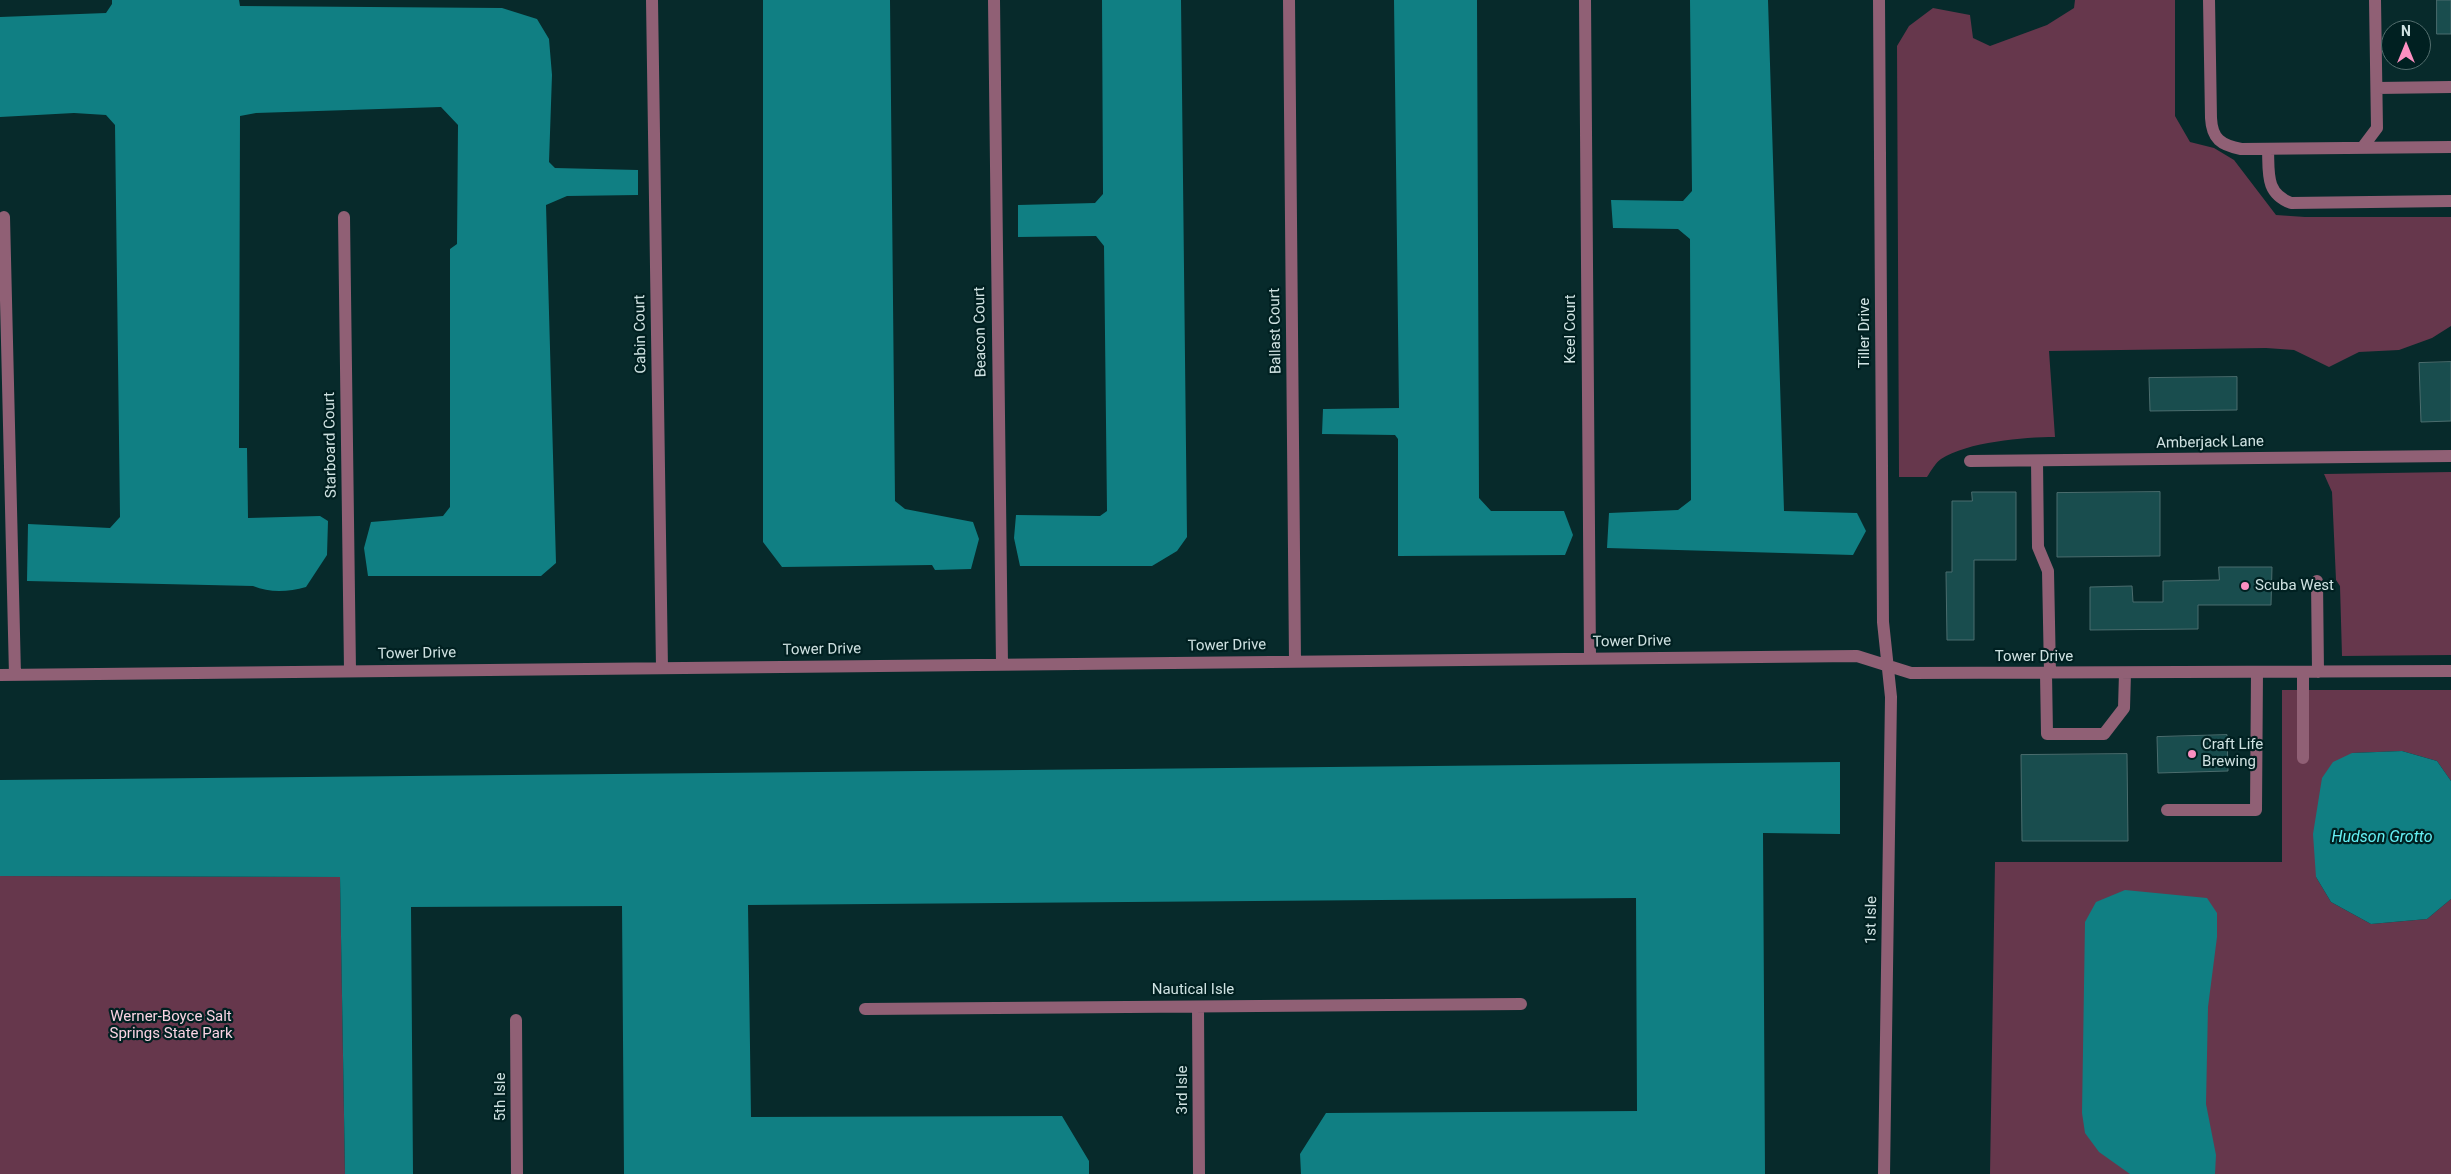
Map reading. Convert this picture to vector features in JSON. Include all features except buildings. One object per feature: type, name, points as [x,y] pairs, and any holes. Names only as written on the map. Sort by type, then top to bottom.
[{"type":"street","name":"Cabin Court","points":[[652,0],[662,668]]},
{"type":"street","name":"Beacon Court","points":[[994,0],[1002,664]]},
{"type":"street","name":"Ballast Court","points":[[1289,0],[1295,661]]},
{"type":"street","name":"Keel Court","points":[[1585,0],[1590,658]]},
{"type":"street","name":"Tiller Drive","points":[[1879,0],[1883,622],[1888,666]]},
{"type":"street","points":[[2209,0],[2212,130],[2217,141],[2227,147],[2241,149],[2451,147]]},
{"type":"street","points":[[2362,148],[2377,128],[2376,0]]},
{"type":"street","points":[[2376,88],[2451,88]]},
{"type":"street","points":[[2268,149],[2269,177],[2272,188],[2279,198],[2291,203],[2451,201]]},
{"type":"street","points":[[4,217],[15,675]]},
{"type":"street","name":"Starboard Court","points":[[344,217],[350,671]]},
{"type":"street","name":"Amberjack Lane","points":[[1970,461],[2451,456]]},
{"type":"street","points":[[2037,461],[2038,547],[2048,571],[2047,734],[2104,734],[2124,708],[2125,673]]},
{"type":"street","points":[[2317,581],[2318,672]]},
{"type":"street","name":"Tower Drive","points":[[0,675],[1857,656],[1911,673],[2451,670]]},
{"type":"street","name":"1st Isle","points":[[1884,1174],[1891,697],[1888,666]]},
{"type":"street","points":[[2167,810],[2256,810],[2257,672]]},
{"type":"street","points":[[2303,672],[2303,758]]},
{"type":"street","name":"Nautical Isle","points":[[865,1009],[1521,1004]]},
{"type":"street","name":"3rd Isle","points":[[1198,1006],[1199,1174]]},
{"type":"street","name":"5th Isle","points":[[516,1020],[517,1174]]},
{"type":"green space","points":[[2075,0],[2175,0],[2175,116],[2190,142],[2214,148],[2234,160],[2276,215],[2305,217],[2451,217],[2451,326],[2432,338],[2399,350],[2359,352],[2329,367],[2294,350],[2266,348],[2049,351],[2055,437],[2012,439],[1965,448],[1941,459],[1935,464],[1927,477],[1899,477],[1897,46],[1909,26],[1933,8],[1970,15],[1973,38],[1990,46],[2047,25],[2074,8]]},
{"type":"green space","points":[[2451,472],[2451,655],[2342,656],[2340,586],[2336,580],[2332,492],[2324,474]]},
{"type":"green space","points":[[2282,690],[2451,690],[2451,781],[2437,761],[2402,751],[2352,753],[2316,877],[2331,902],[2371,924],[2427,919],[2451,899],[2451,1174],[1990,1174],[1995,862],[2282,862]]},
{"type":"green space","name":"Werner-Boyce Salt Springs State Park","points":[[0,876],[340,877],[345,1174],[0,1174]]},
{"type":"water","points":[[112,0],[239,0],[240,6],[502,8],[537,19],[549,39],[552,75],[549,162],[555,168],[638,170],[638,195],[567,196],[546,205],[556,563],[541,576],[368,576],[364,548],[371,522],[443,516],[450,507],[450,249],[457,244],[458,125],[441,107],[256,113],[240,116],[239,448],[247,448],[248,518],[320,516],[328,521],[327,555],[306,587],[279,591],[253,586],[27,581],[28,524],[110,528],[120,517],[115,125],[106,115],[74,113],[0,117],[0,17],[106,13],[112,4]]},
{"type":"water","points":[[763,0],[890,0],[895,501],[905,509],[973,522],[979,539],[971,569],[935,570],[932,565],[782,567],[763,542]]},
{"type":"water","points":[[1102,0],[1181,0],[1187,537],[1177,551],[1152,566],[1020,566],[1014,538],[1016,515],[1100,516],[1107,511],[1104,246],[1096,236],[1018,237],[1018,205],[1095,203],[1103,194]]},
{"type":"water","points":[[1394,0],[1477,0],[1479,498],[1491,511],[1564,511],[1573,535],[1565,555],[1398,556],[1398,439],[1395,435],[1322,434],[1323,409],[1399,408]]},
{"type":"water","points":[[1690,0],[1768,0],[1784,511],[1857,513],[1866,531],[1853,555],[1607,548],[1609,513],[1678,510],[1691,500],[1690,239],[1678,229],[1613,228],[1611,200],[1683,201],[1692,191]]},
{"type":"water","name":"Hudson Grotto","points":[[2402,751],[2437,761],[2451,781],[2451,899],[2427,919],[2371,924],[2331,902],[2316,877],[2313,834],[2322,778],[2333,762],[2352,753]]},
{"type":"water","points":[[1840,762],[1840,834],[1763,833],[1765,1174],[1301,1174],[1300,1154],[1326,1113],[1637,1111],[1636,898],[748,905],[751,1117],[1062,1116],[1089,1161],[1089,1174],[624,1174],[622,906],[411,907],[413,1174],[345,1174],[340,877],[0,876],[0,780]]},
{"type":"water","points":[[2125,890],[2207,898],[2217,913],[2217,937],[2208,1007],[2206,1104],[2216,1155],[2215,1174],[2130,1174],[2099,1152],[2085,1133],[2082,1113],[2085,922],[2096,902]]},
{"type":"place","name":"Scuba West","points":[[2245,586]]},
{"type":"place","name":"Craft Life Brewing","points":[[2192,754]]}]
